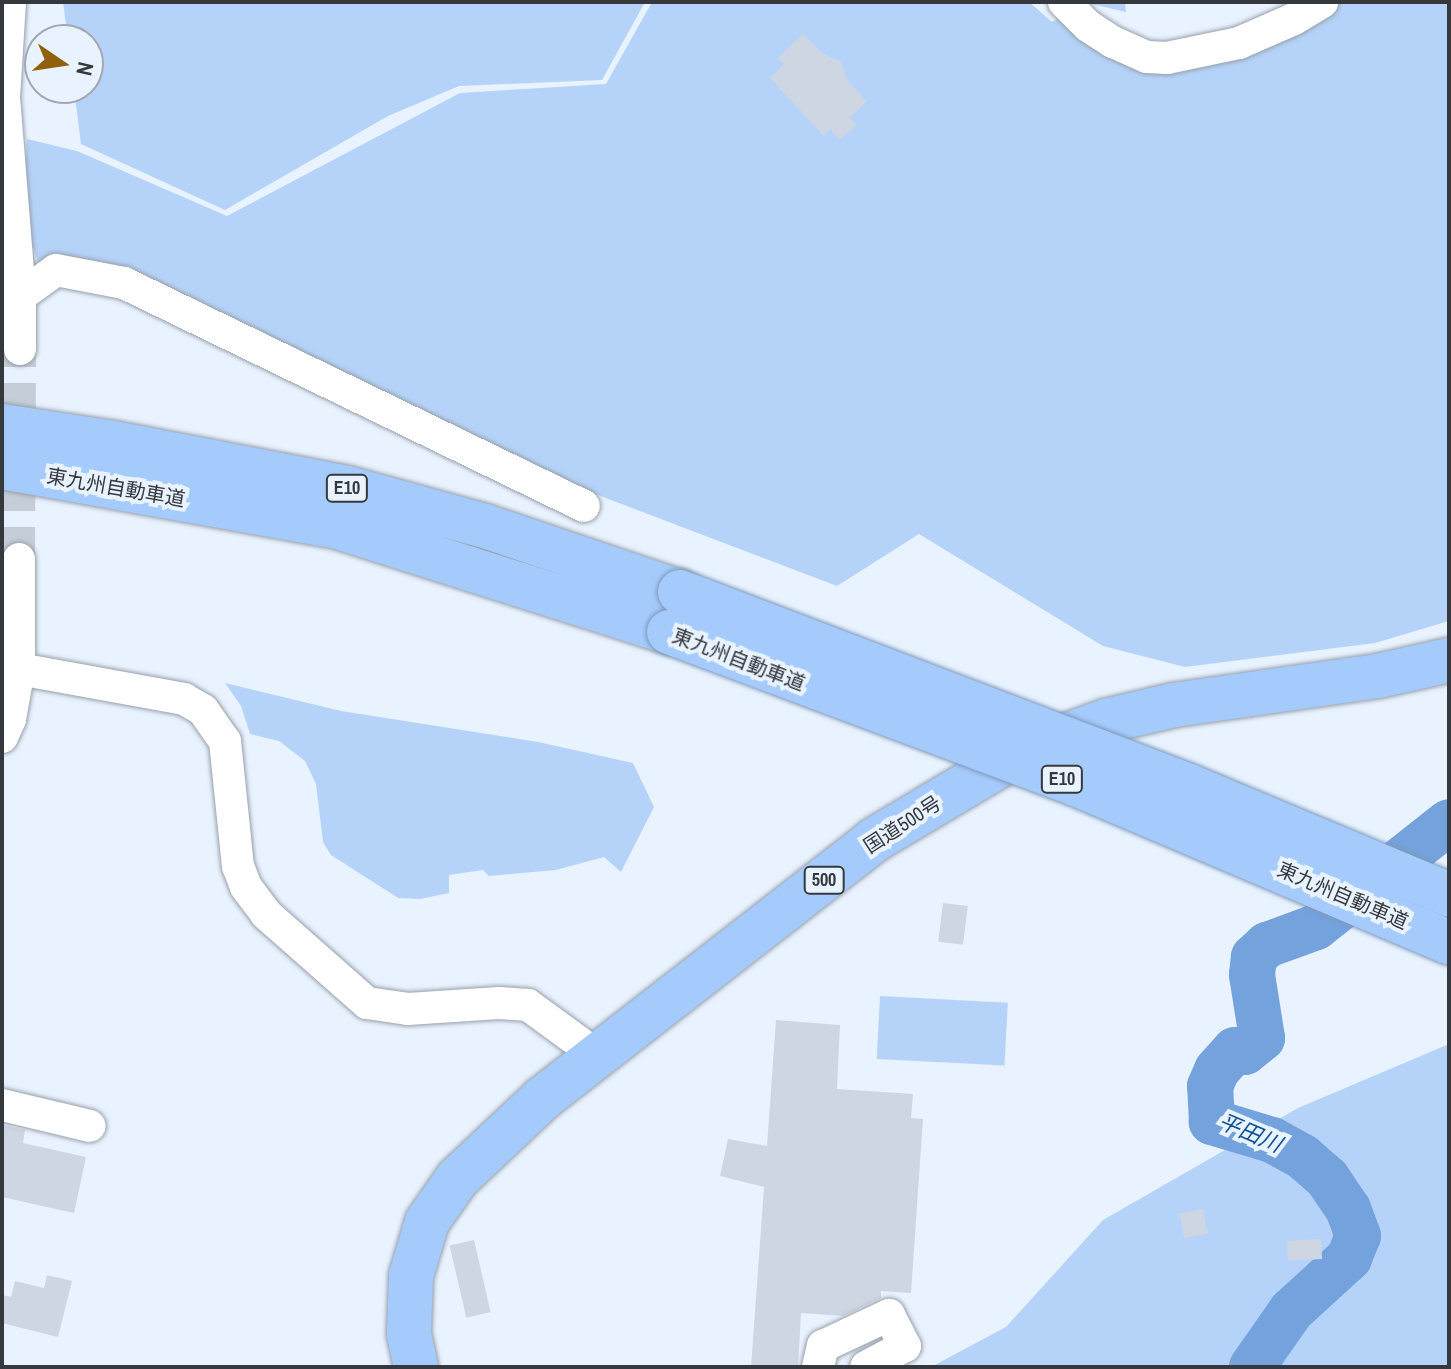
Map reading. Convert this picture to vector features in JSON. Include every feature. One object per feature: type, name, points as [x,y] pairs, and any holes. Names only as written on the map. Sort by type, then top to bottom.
[{"type":"highway","name":"東九州自動車道","points":[[2,426],[114,443],[347,488],[485,526],[675,612],[1449,942]]},
{"type":"highway","name":"東九州自動車道","points":[[2,467],[338,527],[675,612],[1189,786],[1449,895]]},
{"type":"highway","name":"国道500号","points":[[416,1367],[409,1333],[408,1305],[411,1276],[427,1222],[480,1155],[543,1098],[874,840],[936,801],[1033,748],[1133,713],[1378,676],[1449,660]]},
{"type":"street","points":[[10,2],[4,97],[11,294],[20,349]]},
{"type":"street","points":[[1064,2],[1088,26],[1113,42],[1147,57],[1167,58],[1239,43],[1294,19],[1322,2]]},
{"type":"street","points":[[11,294],[56,270],[124,283],[584,506]]},
{"type":"street","points":[[5,725],[19,669],[19,559]]},
{"type":"street","points":[[19,669],[184,699],[203,710],[225,741],[238,866],[246,887],[266,914],[367,1003],[391,1009],[499,1003],[528,1005],[598,1056]]},
{"type":"street","points":[[2,1105],[90,1126]]},
{"type":"street","points":[[818,1367],[823,1346],[889,1315],[905,1346],[866,1367]]},
{"type":"shaded area","points":[[63,2],[645,2],[602,80],[459,86],[388,116],[225,210],[81,144],[76,104],[104,104],[104,24],[66,24]]},
{"type":"shaded area","points":[[652,2],[1029,2],[1052,22],[1087,2],[1125,2],[1126,12],[1087,3],[1102,48],[1150,60],[1320,15],[1339,2],[1449,2],[1449,621],[1375,643],[1185,667],[1103,646],[919,534],[837,586],[590,492],[39,264],[23,215],[27,139],[77,151],[227,216],[460,93],[606,84]]},
{"type":"shaded area","points":[[225,683],[341,711],[538,742],[633,763],[654,807],[621,872],[604,857],[556,870],[489,876],[483,870],[449,875],[449,893],[420,899],[398,898],[331,855],[323,842],[316,784],[305,761],[279,741],[250,734],[241,706]]},
{"type":"shaded area","points":[[880,996],[1008,1003],[1005,1066],[877,1059]]},
{"type":"shaded area","points":[[1449,1044],[1449,1367],[931,1367],[1006,1327],[1103,1220],[1298,1108]]},
{"type":"building","points":[[803,34],[823,54],[840,61],[848,81],[867,101],[850,118],[857,125],[840,140],[830,129],[824,136],[770,78],[784,64],[778,58]]},
{"type":"building","points":[[943,903],[968,906],[963,945],[938,942]]},
{"type":"building","points":[[776,1020],[840,1025],[837,1089],[913,1094],[911,1118],[923,1119],[911,1293],[881,1291],[881,1298],[843,1316],[801,1313],[798,1367],[751,1367],[764,1187],[720,1176],[728,1139],[767,1146]]},
{"type":"building","points":[[2,1125],[25,1130],[23,1143],[86,1157],[74,1213],[2,1197]]},
{"type":"building","points":[[1203,1209],[1208,1234],[1184,1238],[1179,1214]]},
{"type":"building","points":[[1321,1239],[1322,1259],[1288,1261],[1287,1241]]},
{"type":"building","points":[[474,1240],[491,1312],[466,1318],[450,1246]]},
{"type":"building","points":[[47,1275],[72,1281],[58,1337],[2,1323],[2,1295],[11,1297],[15,1281],[44,1288]]},
{"type":"waterway","name":"平田川","points":[[1252,1367],[1291,1311],[1349,1258],[1358,1236],[1348,1209],[1327,1178],[1303,1157],[1272,1140],[1212,1122],[1210,1086],[1217,1070],[1235,1050],[1245,1052],[1262,1038],[1252,975],[1254,957],[1267,945],[1316,927],[1449,822]]},
{"type":"tunnel","points":[[19,559],[20,349]]}]
